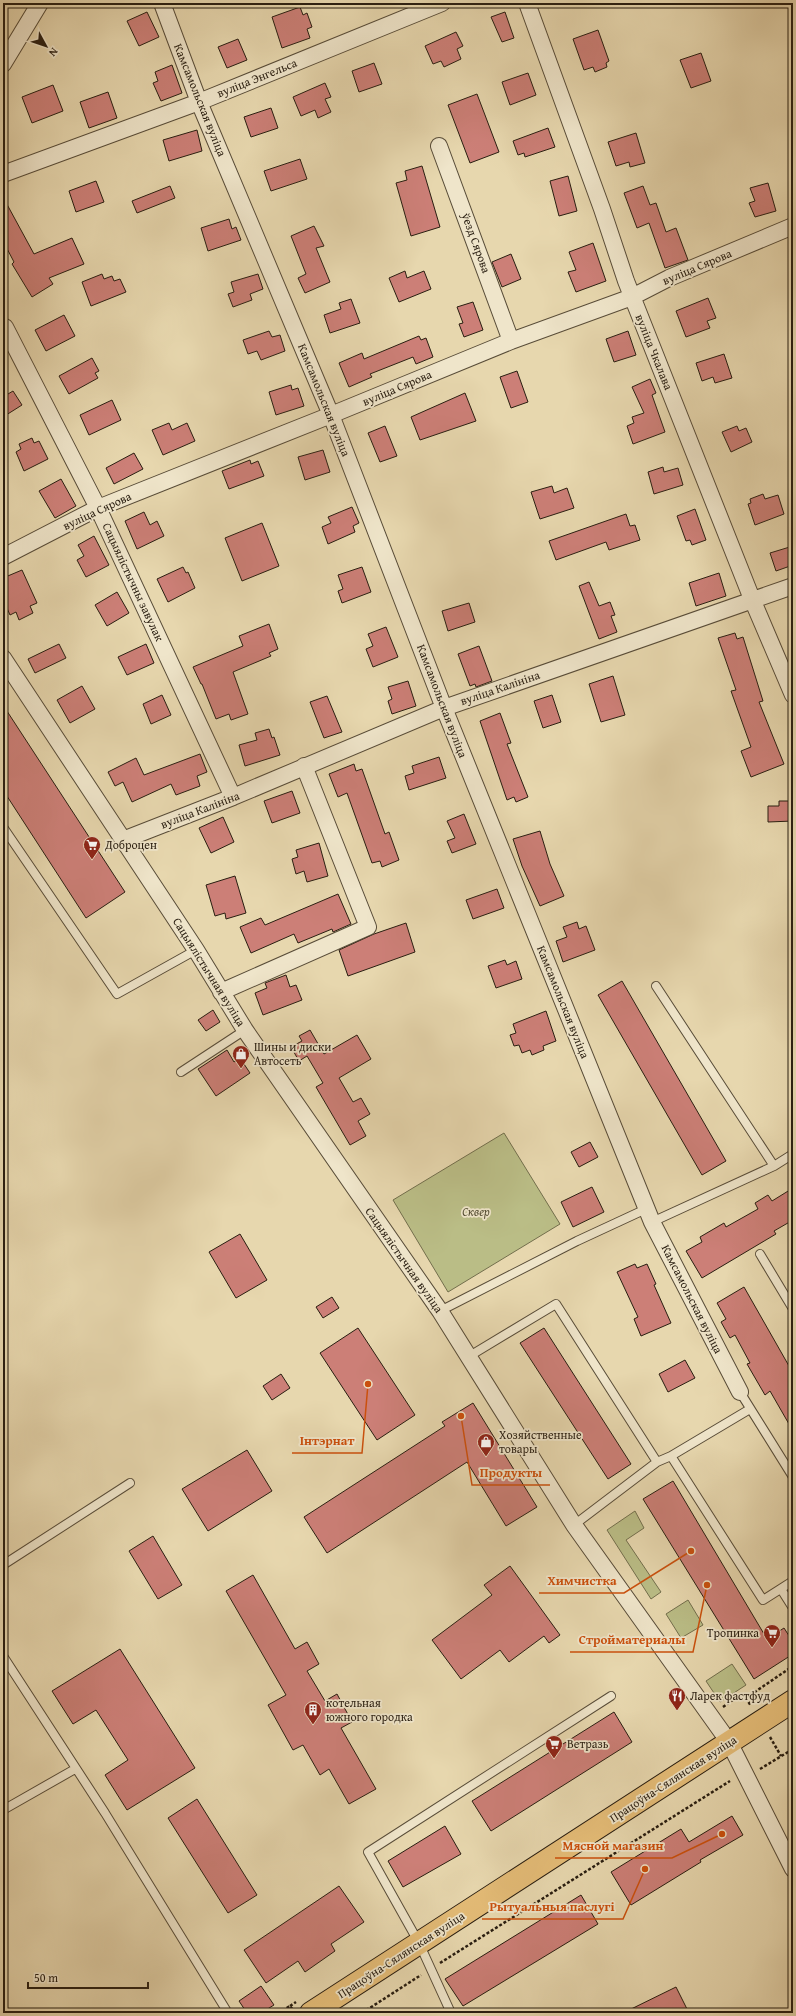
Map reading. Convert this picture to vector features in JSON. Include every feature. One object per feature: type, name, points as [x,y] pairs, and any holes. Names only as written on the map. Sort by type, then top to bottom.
[{"type":"main road","name":"Працоўна-Сялянская вуліца","points":[[324,2009],[419,1943],[793,1701]]},
{"type":"street","name":"Камсамольская вуліца","points":[[162,3],[199,102],[332,416],[444,708],[649,1216],[740,1392]]},
{"type":"street","name":"вуліца Энгельса","points":[[3,174],[199,102],[442,3]]},
{"type":"street","name":"вуліца Чкалава","points":[[527,3],[632,297],[752,599],[793,695]]},
{"type":"street","points":[[3,64],[37,4]]},
{"type":"street","name":"ўезд Сярова","points":[[440,146],[511,341]]},
{"type":"street","name":"вуліца Сярова","points":[[3,557],[98,508],[332,416],[511,341],[632,297],[669,278],[793,226]]},
{"type":"street","name":"Сацыялістычны завулак","points":[[5,327],[98,508],[233,797]]},
{"type":"street","name":"вуліца Калініна","points":[[123,840],[233,797],[444,708],[752,599],[793,586]]},
{"type":"street","name":"Сацыялістычная вуліца","points":[[4,662],[196,950],[245,1030],[440,1311],[574,1524],[729,1742],[793,1869]]},
{"type":"street","points":[[221,992],[368,927],[304,766]]},
{"type":"lane","points":[[3,827],[117,994],[196,950]]},
{"type":"lane","points":[[656,986],[774,1166]]},
{"type":"lane","points":[[181,1072],[245,1030]]},
{"type":"lane","points":[[440,1311],[577,1241],[649,1216],[774,1166],[793,1154]]},
{"type":"lane","points":[[760,1254],[793,1309]]},
{"type":"lane","points":[[468,1357],[556,1304],[658,1462]]},
{"type":"lane","points":[[740,1392],[793,1477]]},
{"type":"lane","points":[[574,1524],[658,1462],[671,1456],[750,1409]]},
{"type":"lane","points":[[671,1456],[763,1600],[793,1581]]},
{"type":"lane","points":[[3,1566],[130,1483]]},
{"type":"lane","points":[[781,1589],[793,1608]]},
{"type":"lane","points":[[3,1656],[75,1769],[105,1812],[228,2013]]},
{"type":"lane","points":[[451,2013],[419,1943],[368,1852],[611,1696]]},
{"type":"lane","points":[[3,1810],[75,1769]]},
{"type":"path","points":[[746,1698],[793,1666]]},
{"type":"path","points":[[746,1777],[793,1749]]},
{"type":"path","points":[[362,2013],[730,1781]]},
{"type":"path","points":[[278,2013],[290,2006],[294,2013]]},
{"type":"green space","name":"Сквер","points":[[504,1133],[560,1224],[448,1292],[393,1200]]},
{"type":"green space","points":[[635,1511],[644,1528],[626,1540],[661,1592],[651,1599],[607,1530]]},
{"type":"green space","points":[[688,1600],[703,1625],[681,1638],[666,1614]]},
{"type":"green space","points":[[732,1664],[746,1685],[720,1702],[706,1681]]},
{"type":"building","points":[[300,7],[303,15],[307,13],[312,27],[307,29],[310,38],[282,48],[272,17]]},
{"type":"building","points":[[147,12],[159,37],[139,46],[127,21]]},
{"type":"building","points":[[505,12],[514,38],[502,42],[491,17]]},
{"type":"building","points":[[598,30],[609,61],[606,63],[607,67],[595,72],[593,67],[584,70],[573,39]]},
{"type":"building","points":[[456,32],[463,46],[457,49],[461,59],[444,67],[441,61],[433,64],[425,46]]},
{"type":"building","points":[[238,39],[247,60],[227,68],[218,47]]},
{"type":"building","points":[[701,53],[711,81],[691,88],[680,60]]},
{"type":"building","points":[[374,63],[382,84],[359,92],[352,71]]},
{"type":"building","points":[[172,65],[182,93],[161,101],[153,83],[158,81],[155,72]]},
{"type":"building","points":[[528,73],[536,95],[510,105],[502,82]]},
{"type":"building","points":[[325,83],[331,97],[325,99],[331,112],[318,118],[315,110],[301,116],[293,97]]},
{"type":"building","points":[[53,85],[63,111],[32,123],[22,97]]},
{"type":"building","points":[[108,92],[117,118],[89,128],[80,102]]},
{"type":"building","points":[[477,94],[499,152],[470,163],[448,105]]},
{"type":"building","points":[[271,108],[278,128],[251,137],[244,117]]},
{"type":"building","points":[[548,128],[555,147],[525,157],[524,153],[518,155],[513,141]]},
{"type":"building","points":[[197,130],[202,151],[169,161],[163,140]]},
{"type":"building","points":[[636,133],[645,163],[630,167],[629,162],[616,166],[608,142]]},
{"type":"building","points":[[300,159],[307,179],[271,191],[264,171]]},
{"type":"building","points":[[422,166],[440,227],[411,236],[396,183],[407,180],[405,171]]},
{"type":"building","points":[[568,176],[577,211],[559,216],[550,181]]},
{"type":"building","points":[[96,181],[104,202],[76,212],[69,191]]},
{"type":"building","points":[[768,183],[776,211],[755,217],[749,203],[755,201],[750,188]]},
{"type":"building","points":[[170,186],[175,198],[137,213],[132,201]]},
{"type":"building","points":[[643,186],[650,205],[656,203],[666,232],[676,228],[688,260],[665,268],[649,223],[637,228],[624,193]]},
{"type":"building","points":[[3,197],[34,254],[72,238],[84,264],[49,278],[53,284],[32,297],[12,264],[14,262],[3,241]]},
{"type":"building","points":[[229,219],[232,229],[236,227],[241,240],[208,251],[201,228]]},
{"type":"building","points":[[314,226],[324,246],[316,248],[330,282],[305,293],[298,278],[306,274],[291,236]]},
{"type":"building","points":[[593,243],[606,281],[576,292],[568,272],[576,270],[569,252]]},
{"type":"building","points":[[511,254],[521,279],[502,287],[492,262]]},
{"type":"building","points":[[405,271],[407,278],[424,271],[431,289],[399,302],[389,278]]},
{"type":"building","points":[[102,274],[104,279],[112,276],[114,281],[120,279],[126,292],[91,306],[82,282]]},
{"type":"building","points":[[258,274],[263,289],[250,294],[252,300],[233,307],[228,294],[234,292],[231,282]]},
{"type":"building","points":[[708,298],[716,318],[707,321],[710,328],[686,337],[676,311]]},
{"type":"building","points":[[351,299],[360,323],[330,333],[324,315],[341,309],[339,303]]},
{"type":"building","points":[[473,302],[483,330],[464,337],[459,324],[463,323],[457,307]]},
{"type":"building","points":[[64,315],[75,336],[46,351],[35,330]]},
{"type":"building","points":[[269,331],[272,337],[280,335],[285,351],[261,360],[257,351],[248,354],[243,340]]},
{"type":"building","points":[[628,331],[636,355],[614,362],[606,339]]},
{"type":"building","points":[[419,336],[421,340],[426,338],[433,357],[416,364],[413,357],[370,374],[372,377],[349,387],[339,363],[362,353],[364,359]]},
{"type":"building","points":[[724,354],[732,378],[715,383],[713,377],[702,381],[696,363]]},
{"type":"building","points":[[92,358],[99,371],[95,373],[98,378],[69,394],[59,376]]},
{"type":"building","points":[[517,371],[528,402],[511,408],[500,377]]},
{"type":"building","points":[[650,379],[656,393],[652,395],[665,432],[633,444],[627,426],[634,423],[632,417],[644,413],[632,387]]},
{"type":"building","points":[[291,385],[292,390],[298,388],[304,406],[276,415],[269,392]]},
{"type":"building","points":[[13,391],[22,405],[3,417],[3,397]]},
{"type":"building","points":[[465,393],[476,421],[420,440],[411,417]]},
{"type":"building","points":[[112,400],[121,420],[89,435],[80,415]]},
{"type":"building","points":[[169,423],[172,430],[187,423],[195,441],[163,455],[152,430]]},
{"type":"building","points":[[385,426],[397,456],[380,462],[368,433]]},
{"type":"building","points":[[737,426],[739,431],[746,428],[752,442],[731,452],[722,432]]},
{"type":"building","points":[[32,438],[34,443],[39,441],[48,459],[24,471],[16,452],[21,449],[19,444]]},
{"type":"building","points":[[323,450],[330,472],[305,480],[298,457]]},
{"type":"building","points":[[134,453],[143,469],[114,484],[106,468]]},
{"type":"building","points":[[250,460],[251,464],[258,461],[264,476],[229,489],[222,471]]},
{"type":"building","points":[[663,467],[664,472],[678,468],[683,485],[654,494],[648,472]]},
{"type":"building","points":[[61,479],[76,506],[55,518],[39,491]]},
{"type":"building","points":[[552,486],[554,493],[567,488],[574,508],[540,519],[531,492]]},
{"type":"building","points":[[763,494],[765,499],[778,495],[784,514],[755,525],[748,504],[751,503],[750,499]]},
{"type":"building","points":[[352,507],[359,523],[353,526],[355,532],[328,544],[322,527],[331,523],[328,517]]},
{"type":"building","points":[[695,509],[706,540],[692,545],[690,540],[686,541],[677,516]]},
{"type":"building","points":[[144,512],[150,525],[157,521],[164,536],[137,549],[125,521]]},
{"type":"building","points":[[626,514],[630,526],[635,525],[640,540],[609,550],[606,542],[556,560],[549,541]]},
{"type":"building","points":[[262,523],[279,566],[242,581],[225,538]]},
{"type":"building","points":[[94,536],[109,565],[86,577],[77,560],[84,556],[78,545]]},
{"type":"building","points":[[793,546],[793,565],[776,571],[770,553]]},
{"type":"building","points":[[183,567],[186,573],[188,572],[195,588],[168,602],[157,579]]},
{"type":"building","points":[[362,567],[371,592],[342,603],[338,591],[343,589],[338,575]]},
{"type":"building","points":[[22,570],[37,603],[30,606],[33,613],[19,620],[16,612],[10,615],[3,599],[3,578]]},
{"type":"building","points":[[719,573],[726,596],[696,606],[689,583]]},
{"type":"building","points":[[589,582],[599,606],[610,602],[615,615],[611,616],[617,632],[599,639],[579,586]]},
{"type":"building","points":[[117,592],[129,613],[107,626],[95,605]]},
{"type":"building","points":[[469,603],[475,622],[448,631],[442,611]]},
{"type":"building","points":[[269,624],[278,649],[269,653],[271,656],[233,672],[248,714],[231,720],[229,714],[216,719],[202,684],[193,667],[243,646],[239,636]]},
{"type":"building","points":[[386,627],[398,657],[373,667],[366,649],[373,646],[368,634]]},
{"type":"building","points":[[735,633],[737,639],[743,637],[763,701],[759,702],[784,764],[751,777],[741,751],[751,747],[731,691],[736,690],[718,638]]},
{"type":"building","points":[[59,644],[66,658],[35,673],[28,659]]},
{"type":"building","points":[[146,644],[154,663],[127,675],[118,657]]},
{"type":"building","points":[[479,646],[492,681],[476,687],[475,684],[470,686],[458,654]]},
{"type":"building","points":[[613,676],[625,715],[601,722],[589,684]]},
{"type":"building","points":[[408,681],[416,706],[392,714],[388,701],[392,699],[388,687]]},
{"type":"building","points":[[82,686],[95,709],[70,723],[57,700]]},
{"type":"building","points":[[162,695],[171,715],[151,724],[143,704]]},
{"type":"building","points":[[552,695],[561,722],[543,728],[534,701]]},
{"type":"building","points":[[327,696],[342,732],[324,738],[310,702]]},
{"type":"building","points":[[3,705],[125,892],[86,918],[3,790]]},
{"type":"building","points":[[500,713],[511,743],[507,744],[528,797],[516,802],[514,797],[507,800],[480,721]]},
{"type":"building","points":[[269,729],[272,738],[274,737],[280,755],[245,766],[239,745],[257,740],[255,733]]},
{"type":"building","points":[[200,754],[207,772],[197,776],[200,786],[176,795],[171,784],[132,802],[123,782],[115,786],[108,772],[136,758],[144,775]]},
{"type":"building","points":[[439,757],[446,778],[409,790],[405,776],[414,773],[412,766]]},
{"type":"building","points":[[354,764],[356,771],[362,769],[385,834],[389,832],[399,860],[382,867],[380,861],[372,863],[347,793],[338,797],[329,774]]},
{"type":"building","points":[[292,791],[300,813],[272,823],[264,801]]},
{"type":"building","points":[[779,801],[792,801],[793,821],[768,822],[768,806],[779,806]]},
{"type":"building","points":[[464,814],[476,844],[452,853],[447,841],[455,838],[447,821]]},
{"type":"building","points":[[223,817],[234,842],[211,853],[199,828]]},
{"type":"building","points":[[540,831],[550,864],[564,896],[540,906],[522,866],[513,839]]},
{"type":"building","points":[[319,843],[328,876],[307,882],[304,871],[296,874],[292,859],[298,857],[296,850]]},
{"type":"building","points":[[235,876],[246,913],[226,919],[225,913],[215,916],[206,885]]},
{"type":"building","points":[[497,889],[504,908],[473,919],[466,900]]},
{"type":"building","points":[[338,894],[351,924],[333,932],[332,929],[298,943],[294,934],[251,953],[240,927],[261,918],[265,925]]},
{"type":"building","points":[[577,922],[579,929],[586,926],[595,950],[563,962],[556,941],[567,937],[563,927]]},
{"type":"building","points":[[406,923],[415,952],[348,976],[339,950],[374,934]]},
{"type":"building","points":[[505,960],[507,965],[516,961],[522,979],[496,988],[488,966]]},
{"type":"building","points":[[286,975],[290,987],[296,985],[302,1000],[263,1015],[255,993],[267,988],[265,983]]},
{"type":"building","points":[[622,981],[726,1161],[702,1175],[598,995]]},
{"type":"building","points":[[213,1010],[220,1022],[206,1031],[198,1020]]},
{"type":"building","points":[[546,1011],[556,1041],[543,1046],[544,1050],[532,1055],[530,1050],[522,1053],[519,1045],[514,1046],[510,1035],[516,1033],[513,1024]]},
{"type":"building","points":[[310,1030],[324,1054],[357,1035],[371,1059],[339,1078],[353,1102],[361,1098],[370,1114],[358,1121],[366,1136],[350,1145],[316,1087],[323,1083],[307,1056],[299,1061],[291,1047],[302,1041],[299,1036]]},
{"type":"building","points":[[227,1050],[234,1062],[240,1058],[250,1073],[216,1096],[198,1069]]},
{"type":"building","points":[[590,1142],[598,1157],[579,1167],[571,1152]]},
{"type":"building","points":[[592,1187],[604,1212],[573,1227],[561,1202]]},
{"type":"building","points":[[793,1188],[793,1220],[774,1231],[776,1234],[702,1278],[686,1251],[702,1242],[700,1237],[724,1223],[726,1227],[758,1209],[755,1203],[768,1195],[772,1201]]},
{"type":"building","points":[[240,1234],[267,1280],[236,1298],[209,1252]]},
{"type":"building","points":[[635,1264],[637,1268],[647,1264],[656,1284],[654,1285],[671,1323],[641,1336],[634,1319],[638,1317],[617,1272]]},
{"type":"building","points":[[744,1287],[789,1366],[793,1364],[793,1431],[770,1391],[765,1395],[747,1364],[750,1363],[735,1335],[730,1338],[721,1322],[726,1319],[717,1303]]},
{"type":"building","points":[[332,1297],[339,1308],[323,1318],[316,1307]]},
{"type":"building","points":[[358,1328],[415,1415],[377,1440],[320,1353]]},
{"type":"building","points":[[544,1328],[631,1464],[608,1479],[520,1343]]},
{"type":"building","points":[[685,1360],[695,1378],[668,1392],[659,1374]]},
{"type":"building","points":[[281,1374],[290,1388],[272,1400],[263,1386]]},
{"type":"building","points":[[473,1403],[537,1507],[506,1526],[467,1462],[327,1553],[304,1517],[445,1426],[442,1422]]},
{"type":"building","points":[[247,1450],[272,1491],[208,1531],[182,1489]]},
{"type":"building","points":[[673,1481],[767,1639],[784,1628],[793,1642],[793,1654],[754,1679],[643,1499]]},
{"type":"building","points":[[153,1536],[182,1585],[158,1599],[129,1551]]},
{"type":"building","points":[[510,1566],[560,1635],[549,1643],[544,1636],[509,1662],[500,1650],[461,1679],[432,1640],[492,1595],[484,1585]]},
{"type":"building","name":"котельная южного городка","points":[[253,1575],[295,1649],[307,1642],[319,1664],[307,1671],[325,1701],[337,1694],[352,1722],[341,1728],[376,1789],[349,1804],[329,1769],[320,1775],[303,1745],[293,1750],[268,1705],[286,1695],[226,1591]]},
{"type":"building","points":[[120,1649],[195,1768],[127,1810],[105,1775],[128,1760],[96,1710],[73,1724],[52,1691]]},
{"type":"building","points":[[614,1712],[632,1742],[491,1831],[472,1801]]},
{"type":"building","points":[[197,1799],[257,1895],[228,1913],[168,1818]]},
{"type":"building","points":[[732,1816],[743,1835],[700,1860],[701,1862],[631,1905],[611,1872],[681,1829],[689,1842]]},
{"type":"building","points":[[445,1826],[461,1854],[403,1887],[388,1861]]},
{"type":"building","points":[[339,1886],[364,1922],[331,1944],[335,1951],[305,1972],[298,1961],[266,1983],[244,1950]]},
{"type":"building","points":[[581,1895],[598,1924],[463,2006],[445,1979]]},
{"type":"building","points":[[261,1986],[274,2005],[261,2013],[247,2013],[239,2001]]},
{"type":"building","points":[[676,1987],[689,2013],[623,2013]]},
{"type":"place","name":"Доброцен","points":[[92,860]]},
{"type":"place","name":"Шины и диски Автосеть","points":[[241,1069]]},
{"type":"place","name":"Інтэрнат","points":[[368,1384]]},
{"type":"place","name":"Продукты","points":[[461,1416]]},
{"type":"place","name":"Хозяйственные товары","points":[[486,1457]]},
{"type":"place","name":"Химчистка","points":[[691,1551]]},
{"type":"place","name":"Стройматериалы","points":[[707,1585]]},
{"type":"place","name":"Тропинка","points":[[772,1648]]},
{"type":"place","name":"Ларек фастфуд","points":[[677,1711]]},
{"type":"place","name":"котельная южного городка","points":[[313,1725]]},
{"type":"place","name":"Ветразь","points":[[554,1759]]},
{"type":"place","name":"Мясной магазин","points":[[722,1834]]},
{"type":"place","name":"Рытуальныя паслугі","points":[[645,1869]]}]
